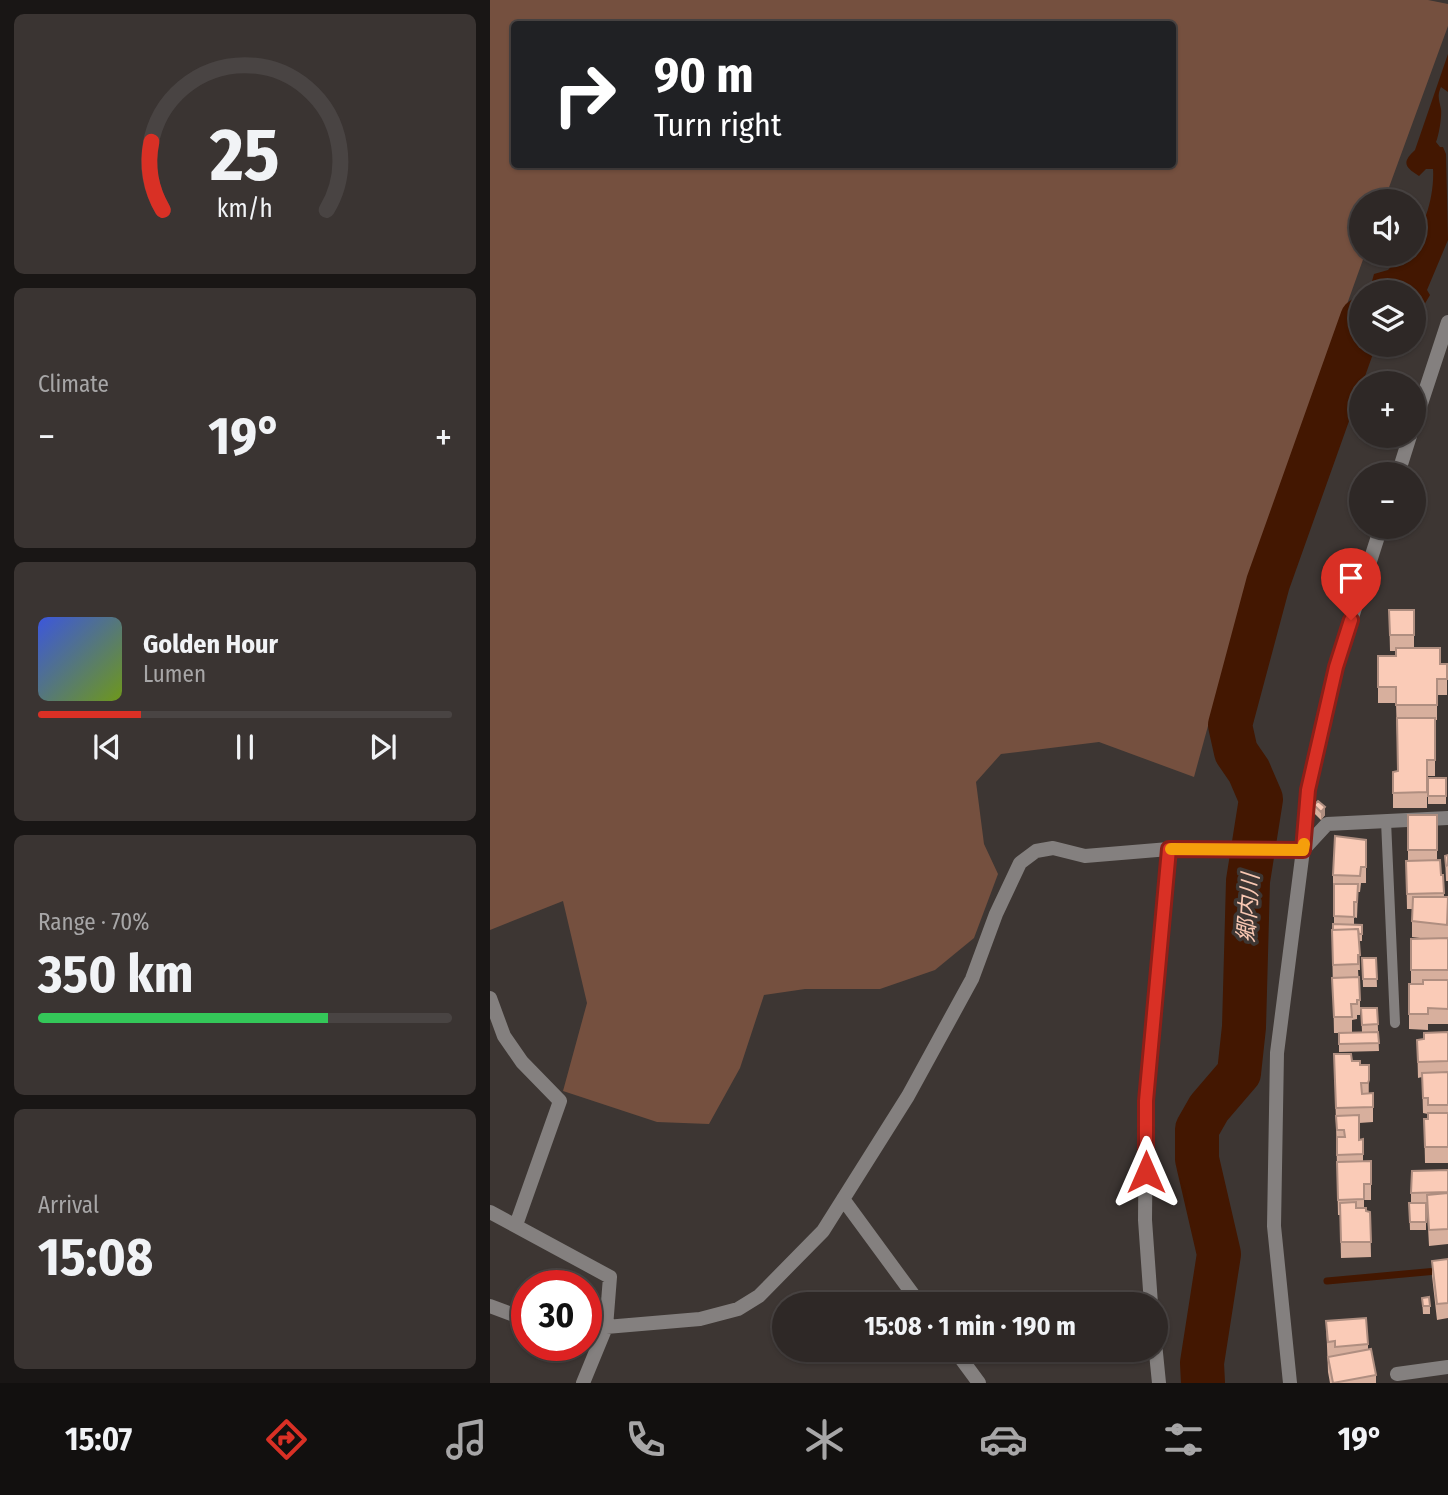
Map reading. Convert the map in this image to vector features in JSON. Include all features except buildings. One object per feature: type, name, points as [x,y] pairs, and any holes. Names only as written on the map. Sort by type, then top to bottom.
[{"type":"street","points":[[1426,389],[1448,322]]},
{"type":"street","points":[[1290,1383],[1274,1226],[1277,1053],[1308,790],[1336,667],[1377,539]]},
{"type":"street","points":[[604,1333],[700,1319],[738,1309],[759,1296],[823,1231],[908,1096],[972,979],[996,914],[1020,863],[1036,851],[1053,848],[1085,856],[1169,849],[1303,850],[1327,824],[1448,818]]},
{"type":"street","points":[[1150,1292],[1145,1220],[1146,1101],[1169,849]]},
{"type":"street","points":[[490,998],[504,1036],[522,1062],[560,1101],[516,1226]]},
{"type":"street","points":[[843,1199],[911,1292]]},
{"type":"street","points":[[490,1212],[610,1277],[604,1333],[583,1383]]},
{"type":"street","points":[[490,1306],[511,1314]]},
{"type":"street","points":[[964,1362],[979,1383]]},
{"type":"street","points":[[1157,1362],[1159,1383]]},
{"type":"street","points":[[1397,1374],[1448,1367]]},
{"type":"lane","points":[[1386,821],[1395,1023]]},
{"type":"shaded area","points":[[490,0],[1428,0],[1448,4],[1448,26],[1388,189],[1349,189],[1349,266],[1361,266],[1356,280],[1349,280],[1349,299],[1248,580],[1194,777],[1099,742],[1001,754],[976,782],[984,844],[998,874],[974,938],[935,970],[880,989],[805,989],[764,995],[740,1068],[709,1124],[657,1122],[563,1091],[587,1003],[563,901],[490,930]]},
{"type":"shaded area","points":[[1448,54],[1448,92],[1441,87],[1441,116],[1436,142],[1443,147],[1446,154],[1448,240],[1427,290],[1430,295],[1426,302],[1426,280],[1372,280],[1374,274],[1388,270],[1392,266],[1426,266],[1426,215],[1431,198],[1433,169],[1426,169],[1419,176],[1410,170],[1407,161],[1415,150]]},
{"type":"waterway","name":"郷内川","points":[[1203,1383],[1202,1363],[1219,1254],[1197,1159],[1197,1129],[1209,1108],[1239,1073],[1244,1027],[1248,881],[1261,799],[1249,771],[1236,752],[1230,725],[1268,583],[1349,356]]},
{"type":"waterway","points":[[1327,1281],[1448,1270]]},
{"type":"slow traffic","points":[[1171,849],[1303,850],[1304,844]]},
{"type":"route","points":[[1146,1172],[1146,1101],[1169,849],[1303,850],[1308,790],[1336,667],[1351,620]]}]
